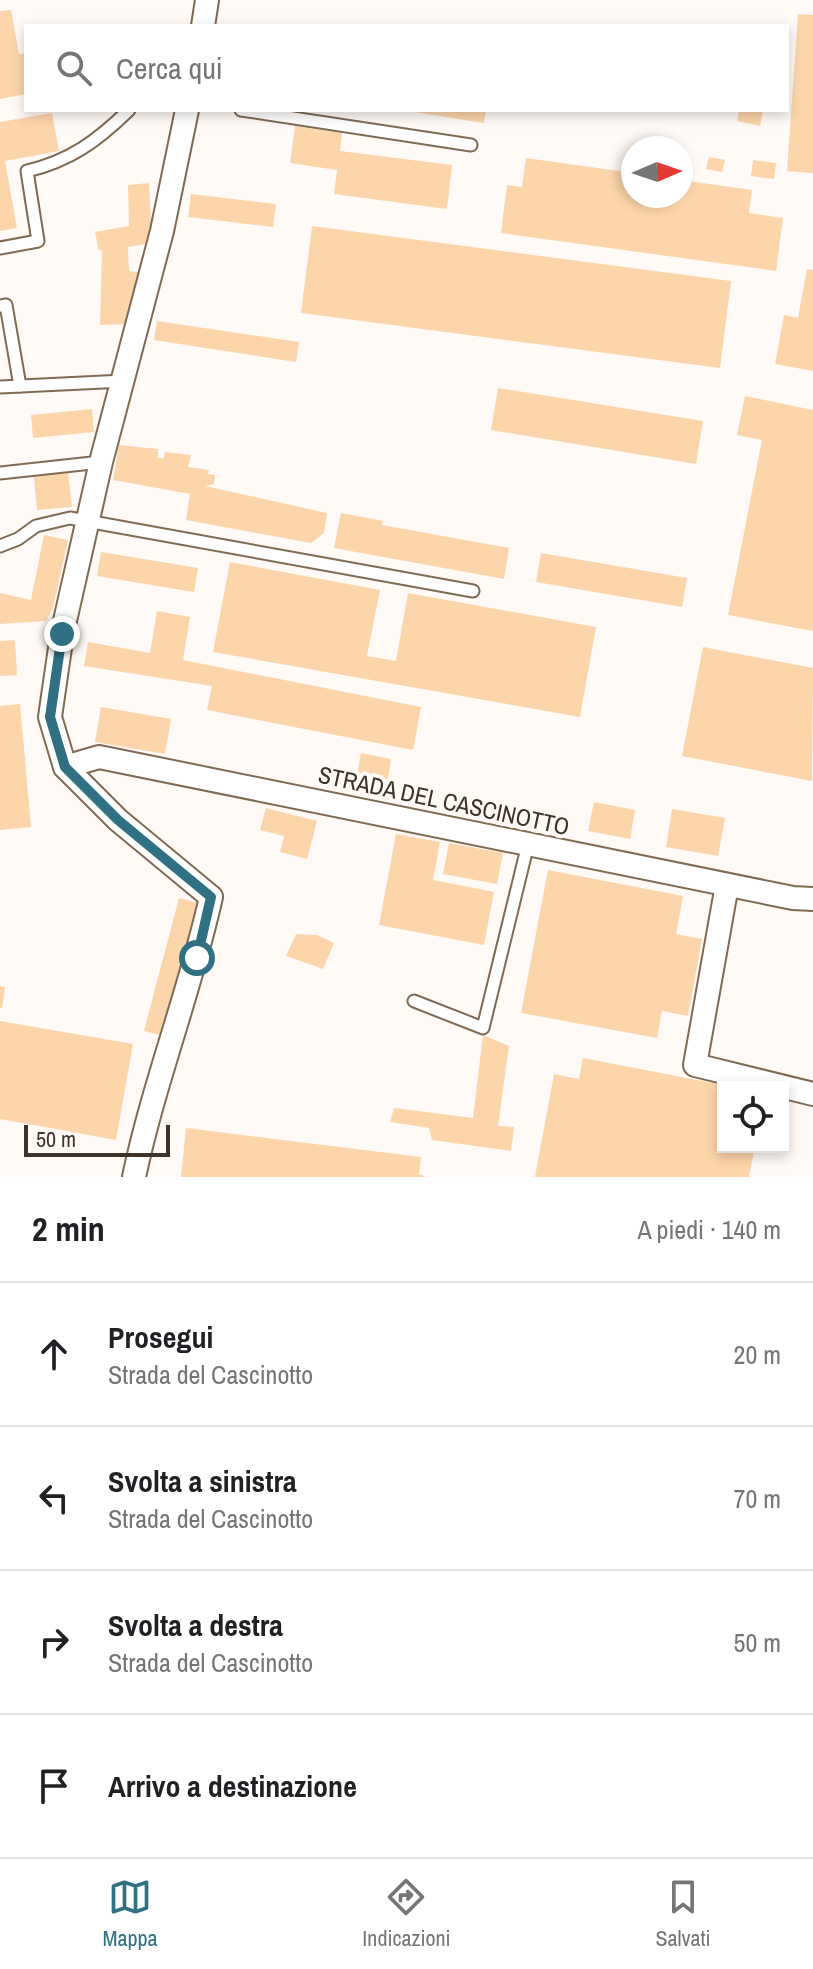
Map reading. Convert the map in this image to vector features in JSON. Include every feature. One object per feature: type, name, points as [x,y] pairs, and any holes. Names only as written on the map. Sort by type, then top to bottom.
[{"type":"street","points":[[203,24],[207,0]]},
{"type":"street","points":[[134,1177],[144,1130],[197,958],[211,897],[118,820],[65,767],[50,717],[62,634],[87,521],[162,231],[187,112]]},
{"type":"street","name":"STRADA DEL CASCINOTTO","points":[[65,767],[99,757],[727,885],[813,899]]},
{"type":"street","points":[[727,885],[695,1065],[813,1094]]},
{"type":"lane","points":[[0,248],[38,241],[27,171],[59,164],[106,133],[127,112]]},
{"type":"lane","points":[[254,112],[471,145]]},
{"type":"lane","points":[[0,306],[6,305],[20,386]]},
{"type":"lane","points":[[0,387],[124,381]]},
{"type":"lane","points":[[0,473],[101,462]]},
{"type":"lane","points":[[0,546],[18,539],[36,526],[70,518],[473,591]]},
{"type":"lane","points":[[414,1001],[483,1028],[528,844]]},
{"type":"building","points":[[11,10],[19,54],[24,53],[24,94],[0,99],[0,11]]},
{"type":"building","points":[[798,14],[813,15],[813,173],[787,171]]},
{"type":"building","points":[[415,112],[486,112],[484,123]]},
{"type":"building","points":[[739,112],[763,112],[760,126],[737,121]]},
{"type":"building","points":[[52,113],[59,151],[5,161],[17,228],[0,231],[0,122]]},
{"type":"building","points":[[295,126],[342,133],[340,151],[452,165],[447,209],[334,194],[337,170],[290,163]]},
{"type":"building","points":[[709,157],[725,160],[722,172],[706,169]]},
{"type":"building","points":[[526,158],[621,171],[621,208],[693,208],[693,182],[752,190],[749,213],[783,218],[776,271],[501,233],[507,185],[522,187]]},
{"type":"building","points":[[753,160],[776,163],[774,179],[751,176]]},
{"type":"building","points":[[149,183],[152,243],[128,247],[129,271],[144,273],[131,324],[100,325],[102,249],[99,251],[95,232],[129,226],[128,185]]},
{"type":"building","points":[[191,194],[276,204],[273,227],[188,217]]},
{"type":"building","points":[[312,226],[731,281],[720,368],[301,313]]},
{"type":"building","points":[[807,269],[813,270],[813,371],[775,364],[784,315],[798,318]]},
{"type":"building","points":[[157,321],[299,342],[296,362],[154,340]]},
{"type":"building","points":[[498,388],[703,421],[696,464],[491,430]]},
{"type":"building","points":[[745,396],[813,410],[813,631],[728,615],[762,440],[737,435]]},
{"type":"building","points":[[92,409],[94,432],[33,438],[31,415]]},
{"type":"building","points":[[119,445],[158,449],[158,458],[164,458],[165,452],[191,455],[188,467],[209,470],[208,474],[215,475],[214,484],[205,486],[327,513],[324,533],[311,543],[186,520],[190,494],[113,480]]},
{"type":"building","points":[[68,473],[72,507],[37,510],[34,477]]},
{"type":"building","points":[[341,513],[383,521],[382,525],[509,548],[504,579],[334,548]]},
{"type":"building","points":[[44,535],[68,540],[53,608],[46,621],[0,624],[0,593],[31,600]]},
{"type":"building","points":[[101,552],[198,568],[194,592],[97,576]]},
{"type":"building","points":[[541,553],[687,578],[682,607],[536,582]]},
{"type":"building","points":[[230,562],[380,590],[367,656],[396,661],[408,593],[596,627],[580,717],[213,652]]},
{"type":"building","points":[[157,611],[190,617],[183,660],[421,707],[413,750],[207,710],[212,686],[84,666],[88,642],[150,653]]},
{"type":"building","points":[[15,640],[17,675],[0,676],[0,641]]},
{"type":"building","points":[[703,647],[813,668],[812,781],[682,756]]},
{"type":"building","points":[[20,704],[31,827],[0,830],[0,706]]},
{"type":"building","points":[[101,707],[171,719],[165,754],[95,742]]},
{"type":"building","points":[[361,753],[391,759],[386,792],[355,787]]},
{"type":"building","points":[[594,802],[635,810],[630,839],[588,831]]},
{"type":"building","points":[[266,808],[317,821],[307,859],[280,852],[284,836],[260,830]]},
{"type":"building","points":[[672,809],[725,818],[718,856],[666,847]]},
{"type":"building","points":[[396,834],[440,842],[433,880],[494,892],[484,945],[379,925]]},
{"type":"building","points":[[449,843],[503,853],[497,884],[443,874]]},
{"type":"building","points":[[548,870],[683,896],[676,934],[702,939],[688,1016],[662,1011],[657,1038],[521,1013]]},
{"type":"building","points":[[179,898],[202,904],[168,1037],[144,1031]]},
{"type":"building","points":[[296,934],[317,935],[334,943],[323,969],[286,956]]},
{"type":"building","points":[[0,986],[5,987],[2,1008],[0,1008]]},
{"type":"building","points":[[0,1021],[133,1044],[116,1140],[0,1119]]},
{"type":"building","points":[[483,1035],[509,1046],[498,1126],[514,1127],[511,1151],[432,1140],[429,1128],[390,1122],[394,1108],[473,1118]]},
{"type":"building","points":[[583,1058],[717,1084],[717,1153],[754,1153],[749,1177],[535,1177],[554,1074],[579,1079]]},
{"type":"building","points":[[186,1128],[421,1157],[419,1174],[426,1177],[181,1177]]},
{"type":"route","points":[[62,634],[50,717],[65,767],[118,820],[211,897],[197,958]]}]
